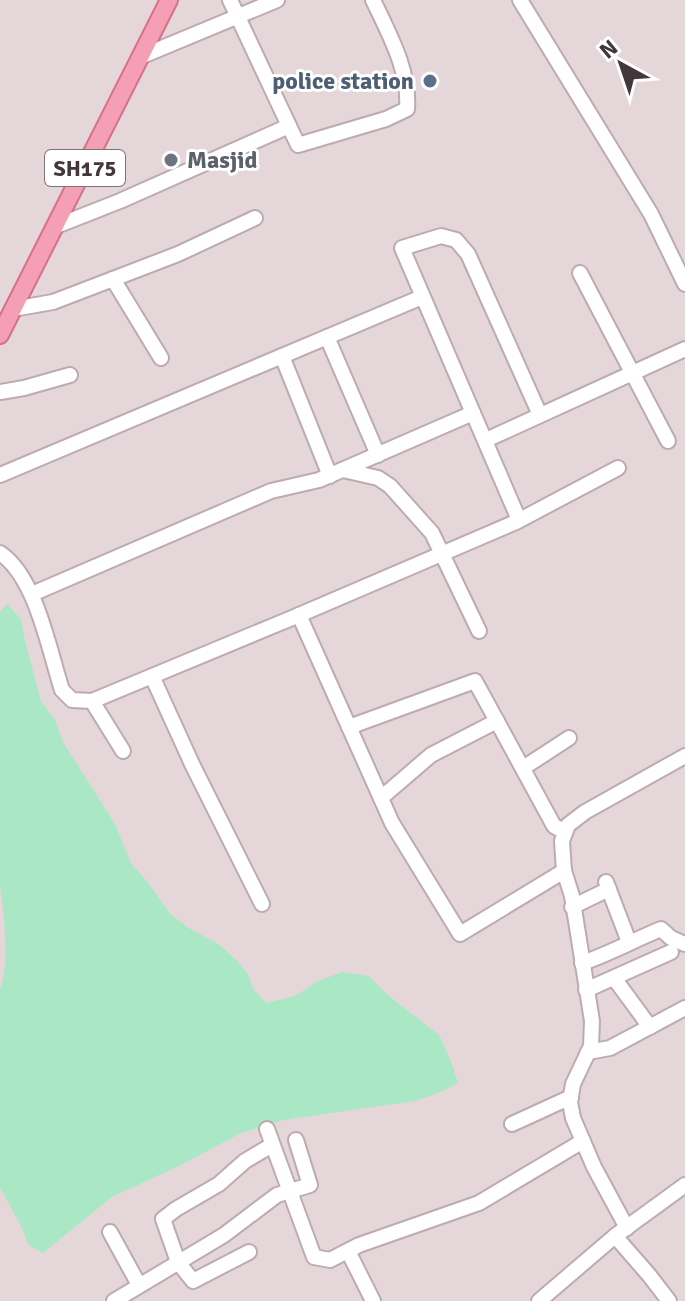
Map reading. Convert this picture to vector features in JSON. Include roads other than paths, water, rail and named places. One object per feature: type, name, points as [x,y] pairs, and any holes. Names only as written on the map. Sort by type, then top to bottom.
[{"type":"main road","name":"SH175","points":[[0,335],[169,0]]},
{"type":"street","points":[[230,0],[298,145],[386,119],[407,109],[403,69],[373,0]]},
{"type":"street","points":[[140,57],[277,0]]},
{"type":"street","points":[[520,0],[651,214],[685,284]]},
{"type":"street","points":[[54,227],[289,126]]},
{"type":"street","points":[[13,309],[53,302],[178,254],[255,218]]},
{"type":"street","points":[[519,520],[402,248],[441,236],[456,240],[468,254],[540,415]]},
{"type":"street","points":[[580,273],[668,441]]},
{"type":"street","points":[[113,279],[161,358]]},
{"type":"street","points":[[0,475],[422,297]]},
{"type":"street","points":[[327,337],[378,455]]},
{"type":"street","points":[[486,440],[685,349]]},
{"type":"street","points":[[282,356],[337,473]]},
{"type":"street","points":[[0,392],[70,375]]},
{"type":"street","points":[[32,594],[271,491],[337,473],[473,413]]},
{"type":"street","points":[[0,553],[20,572],[32,594],[62,690],[72,700],[92,701],[519,520],[618,468]]},
{"type":"street","points":[[337,473],[378,478],[390,486],[432,533],[479,631]]},
{"type":"street","points":[[299,615],[392,823],[460,934],[564,871]]},
{"type":"street","points":[[152,676],[262,904]]},
{"type":"street","points":[[349,727],[475,681],[554,826],[565,832]]},
{"type":"street","points":[[92,701],[123,751]]},
{"type":"street","points":[[381,798],[431,755],[497,721]]},
{"type":"street","points":[[523,768],[569,738]]},
{"type":"street","points":[[669,1301],[621,1232],[573,1118],[570,1102],[573,1084],[591,1046],[592,1021],[572,896],[564,871],[562,841],[568,825],[585,812],[685,756]]},
{"type":"street","points":[[572,907],[607,885],[629,942]]},
{"type":"street","points":[[582,963],[661,929],[685,944]]},
{"type":"street","points":[[586,990],[671,952]]},
{"type":"street","points":[[614,978],[650,1027]]},
{"type":"street","points":[[588,1052],[610,1048],[685,1008]]},
{"type":"street","points":[[512,1124],[571,1097]]},
{"type":"street","points":[[267,1129],[314,1257],[330,1260],[359,1245],[479,1203],[583,1141]]},
{"type":"street","points":[[121,1299],[224,1235],[277,1195],[310,1185],[296,1140]]},
{"type":"street","points":[[249,1252],[193,1281],[178,1262],[163,1219],[219,1184],[245,1161],[272,1145]]},
{"type":"street","points":[[539,1301],[621,1232],[685,1185]]},
{"type":"street","points":[[110,1232],[139,1285]]},
{"type":"street","points":[[348,1251],[373,1301]]},
{"type":"place","name":"police station","points":[[430,81]]},
{"type":"place","name":"Masjid","points":[[171,160]]}]
